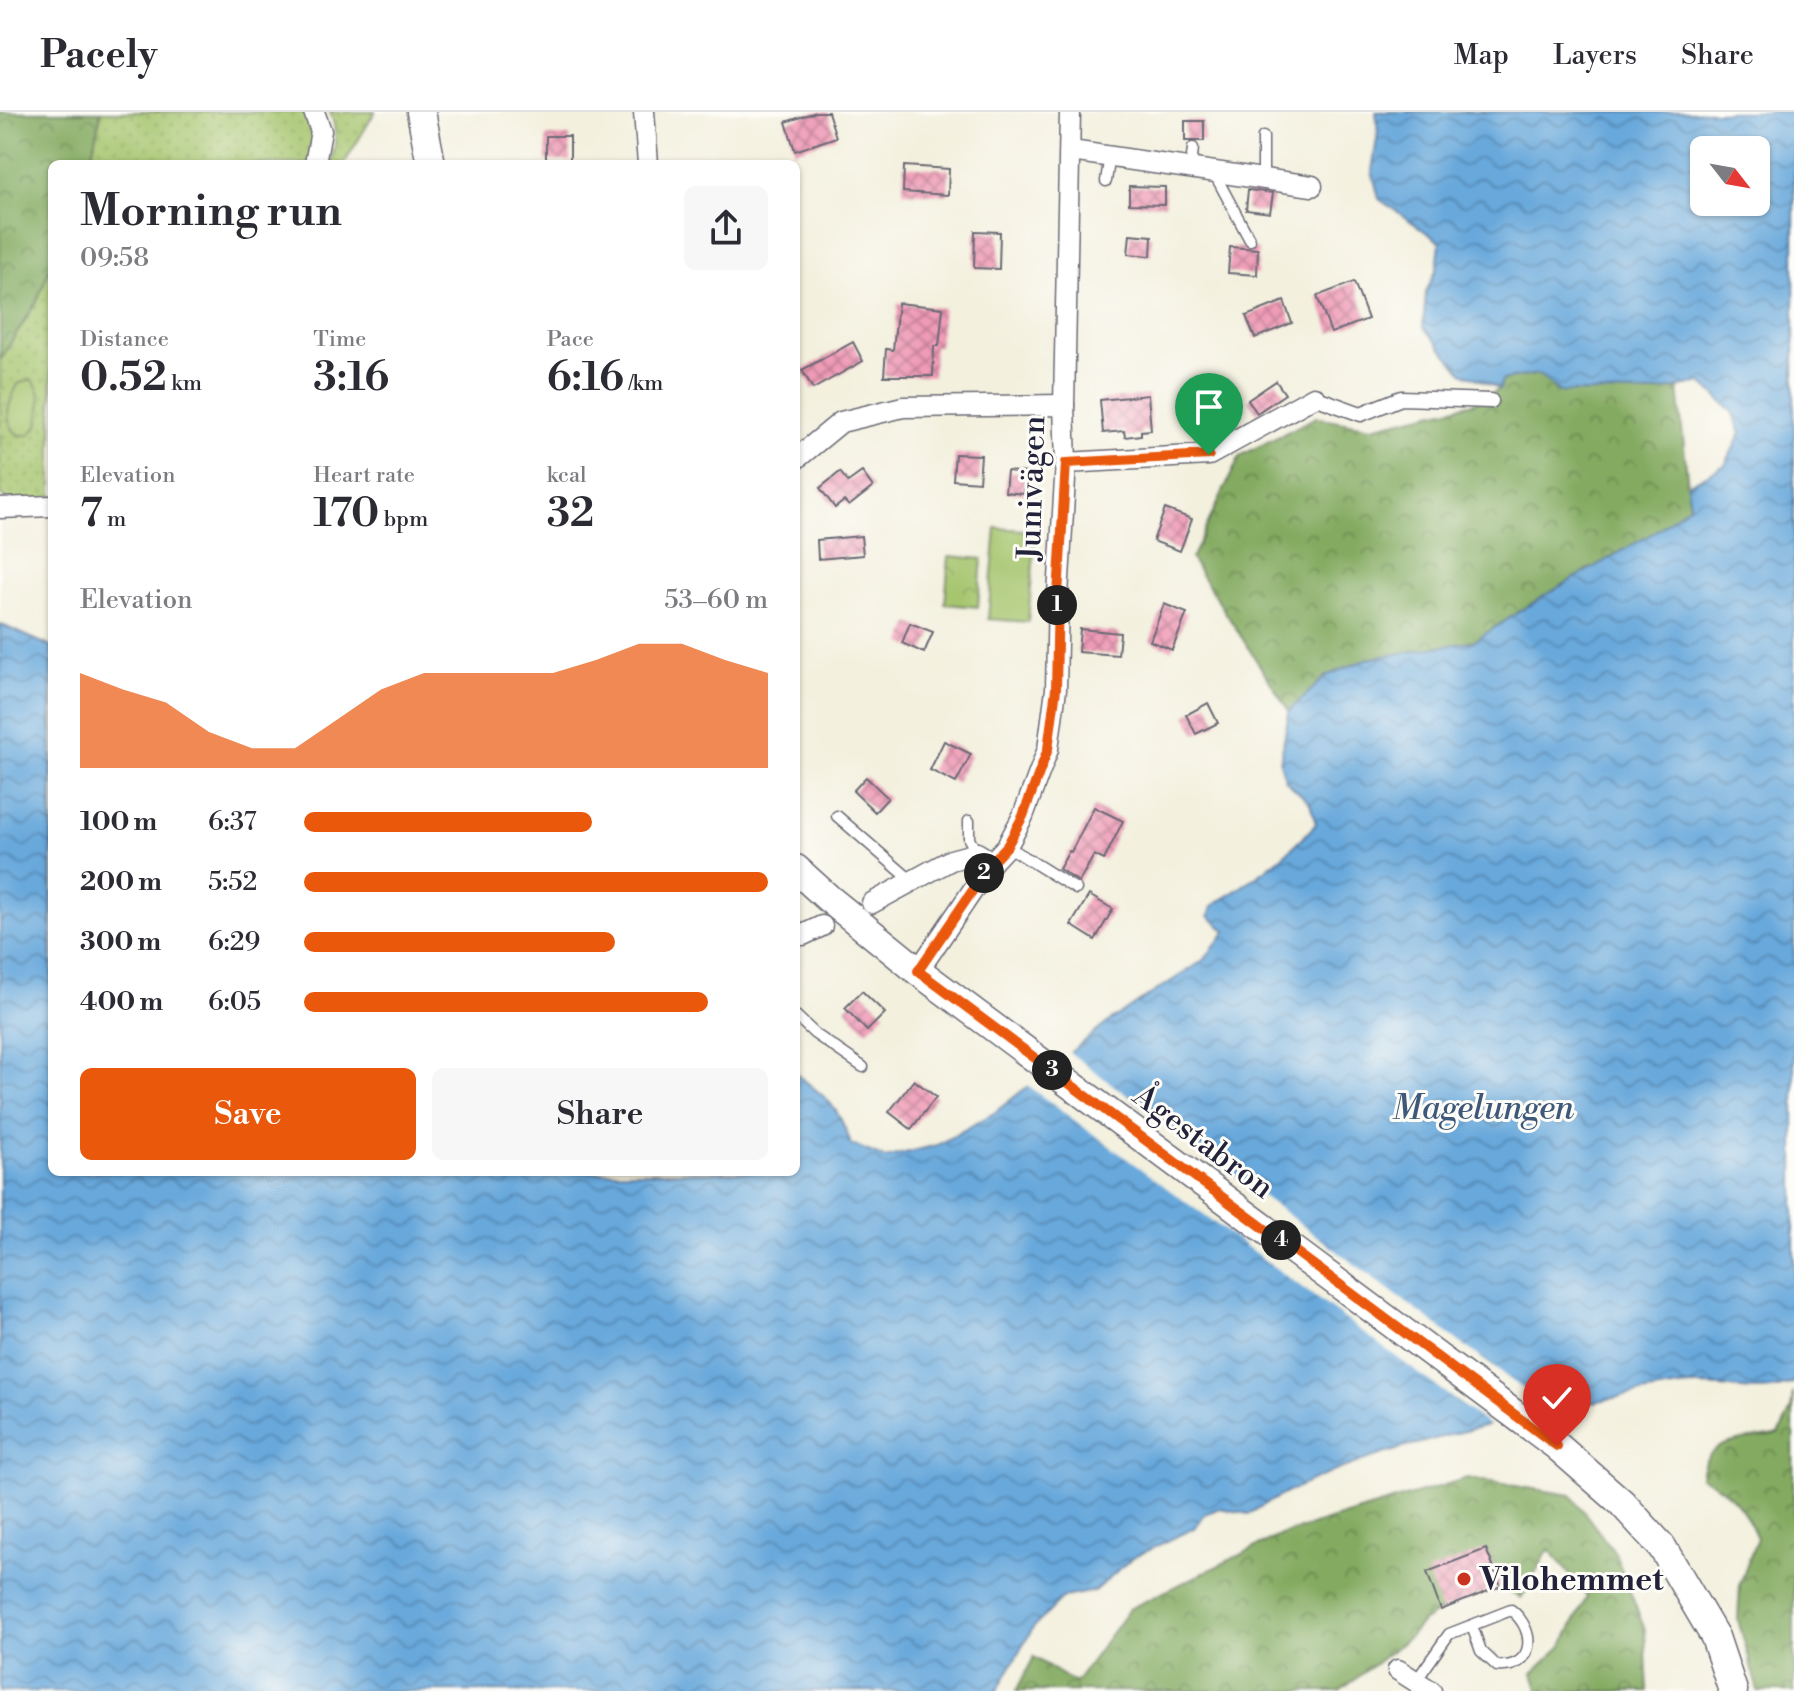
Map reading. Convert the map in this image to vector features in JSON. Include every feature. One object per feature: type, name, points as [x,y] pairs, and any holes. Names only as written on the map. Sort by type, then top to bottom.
[{"type":"main road","name":"Ågestabron","points":[[800,873],[918,971],[1557,1446],[1622,1503],[1662,1547],[1715,1637],[1733,1691]]},
{"type":"street","points":[[314,112],[321,131],[316,160]]},
{"type":"street","points":[[644,112],[648,160]]},
{"type":"street","name":"Junivägen","points":[[918,971],[984,857],[1007,846],[1023,816],[1048,749],[1056,689],[1066,463],[1064,405],[1070,112]]},
{"type":"street","points":[[1071,151],[1192,158],[1214,171],[1312,186]]},
{"type":"street","points":[[1066,463],[1209,455],[1314,397],[1361,414],[1401,398],[1491,401]]},
{"type":"street","points":[[800,456],[841,422],[903,407],[1064,405]]},
{"type":"street","points":[[0,508],[48,506]]},
{"type":"street","points":[[872,903],[951,860],[984,857]]},
{"type":"street","points":[[800,935],[822,926]]},
{"type":"street","points":[[1398,1670],[1424,1686]]},
{"type":"lane","points":[[1263,137],[1263,178]]},
{"type":"lane","points":[[1106,181],[1110,155]]},
{"type":"lane","points":[[1214,171],[1250,240]]},
{"type":"lane","points":[[837,816],[912,881]]},
{"type":"lane","points":[[969,821],[969,839],[984,857]]},
{"type":"lane","points":[[1007,846],[1076,889]]},
{"type":"lane","points":[[800,1020],[863,1067]]},
{"type":"lane","points":[[1424,1686],[1449,1634],[1511,1610],[1523,1619],[1529,1636],[1526,1652],[1511,1667],[1497,1666],[1481,1651],[1472,1626]]},
{"type":"green space","points":[[0,112],[101,112],[91,160],[48,160],[48,272],[37,301],[0,360]]},
{"type":"green space","points":[[101,112],[314,112],[315,160],[91,160]]},
{"type":"green space","points":[[330,112],[375,112],[346,160],[331,160],[334,125]]},
{"type":"green space","points":[[48,272],[48,506],[12,508],[0,494],[0,360],[37,301]]},
{"type":"green space","points":[[1538,374],[1648,393],[1678,388],[1690,505],[1653,533],[1542,597],[1474,641],[1367,659],[1326,676],[1289,711],[1191,559],[1240,456],[1316,417],[1372,427],[1474,403],[1500,389],[1502,380]]},
{"type":"green space","points":[[31,379],[40,395],[38,426],[29,435],[18,435],[10,423],[8,410],[18,384]]},
{"type":"green space","points":[[996,528],[1036,531],[1028,622],[988,619]]},
{"type":"green space","points":[[949,556],[982,559],[978,607],[945,604]]},
{"type":"green space","points":[[1793,1392],[1794,1691],[1758,1691],[1738,1620],[1740,1584],[1757,1538],[1735,1501],[1701,1476],[1704,1463],[1719,1447],[1779,1434],[1791,1410]]},
{"type":"green space","points":[[1467,1478],[1571,1495],[1615,1553],[1645,1630],[1648,1691],[1539,1691],[1533,1673],[1562,1646],[1587,1597],[1549,1549],[1521,1599],[1501,1586],[1486,1549],[1441,1610],[1422,1622],[1408,1638],[1340,1691],[1016,1691],[1034,1657],[1075,1683],[1129,1609],[1281,1535]]},
{"type":"water","name":"Magelungen","points":[[1376,112],[1794,112],[1794,1383],[1765,1390],[1680,1387],[1560,1409],[1457,1433],[1365,1460],[1305,1484],[1249,1514],[1220,1508],[1205,1514],[1194,1528],[1132,1558],[1094,1591],[1064,1597],[1033,1628],[997,1691],[0,1691],[0,624],[48,645],[48,1176],[800,1176],[800,1077],[831,1104],[851,1144],[885,1158],[937,1145],[994,1113],[1111,1020],[1204,960],[1226,931],[1209,916],[1212,906],[1267,868],[1316,824],[1310,803],[1286,781],[1280,763],[1289,711],[1326,676],[1367,659],[1474,641],[1542,597],[1653,533],[1690,505],[1687,485],[1725,465],[1741,433],[1732,411],[1702,383],[1648,393],[1559,392],[1538,374],[1502,380],[1500,389],[1462,372],[1423,327],[1426,292],[1437,268],[1440,242],[1379,199],[1372,171],[1378,132]]},
{"type":"pier","points":[[1066,1050],[1555,1413],[1493,1428],[1024,1083]]},
{"type":"building","points":[[816,112],[828,112],[836,137],[795,151],[786,122]]},
{"type":"building","points":[[1185,121],[1204,121],[1204,141],[1185,141]]},
{"type":"building","points":[[546,136],[570,136],[570,160],[546,160]]},
{"type":"building","points":[[904,166],[949,169],[948,195],[903,192]]},
{"type":"building","points":[[1129,186],[1165,187],[1165,205],[1129,204]]},
{"type":"building","points":[[1248,190],[1273,193],[1270,213],[1246,210]]},
{"type":"building","points":[[975,231],[1000,232],[999,269],[974,268]]},
{"type":"building","points":[[1130,234],[1152,236],[1151,256],[1128,254]]},
{"type":"building","points":[[1230,247],[1258,249],[1257,275],[1228,273]]},
{"type":"building","points":[[1354,282],[1368,319],[1331,333],[1317,296]]},
{"type":"building","points":[[1284,301],[1292,323],[1255,338],[1246,316]]},
{"type":"building","points":[[898,303],[943,308],[939,346],[934,346],[933,376],[884,376],[886,349],[893,350]]},
{"type":"building","points":[[853,342],[863,361],[813,389],[802,370]]},
{"type":"building","points":[[1276,381],[1285,394],[1257,413],[1248,400]]},
{"type":"building","points":[[1148,395],[1151,430],[1125,437],[1124,431],[1103,433],[1100,400]]},
{"type":"building","points":[[955,454],[981,455],[979,482],[953,480]]},
{"type":"building","points":[[1007,471],[1026,473],[1024,494],[1005,492]]},
{"type":"building","points":[[840,472],[848,482],[862,472],[873,487],[849,506],[844,501],[835,508],[820,488]]},
{"type":"building","points":[[1165,509],[1192,519],[1180,551],[1153,541]]},
{"type":"building","points":[[861,536],[863,555],[818,559],[817,540]]},
{"type":"building","points":[[1164,604],[1187,613],[1172,650],[1150,641]]},
{"type":"building","points":[[910,623],[933,632],[924,653],[902,643]]},
{"type":"building","points":[[1080,629],[1120,633],[1118,655],[1078,652]]},
{"type":"building","points":[[1208,703],[1218,723],[1196,734],[1186,715]]},
{"type":"building","points":[[944,741],[971,754],[956,783],[930,770]]},
{"type":"building","points":[[866,777],[888,798],[875,812],[853,791]]},
{"type":"building","points":[[1094,807],[1123,821],[1104,860],[1094,855],[1079,882],[1059,869]]},
{"type":"building","points":[[1089,895],[1113,909],[1095,940],[1071,925]]},
{"type":"building","points":[[862,991],[885,1013],[867,1031],[845,1008]]},
{"type":"building","points":[[914,1080],[936,1097],[911,1129],[889,1112]]},
{"type":"building","name":"Vilohemmet","points":[[1486,1549],[1501,1586],[1441,1610],[1427,1572]]},
{"type":"place","name":"Vilohemmet","points":[[1464,1579]]},
{"type":"route","points":[[1209,455],[1066,463],[1056,689],[1048,749],[1023,816],[1007,846],[992,862],[918,971],[1557,1446]]}]
